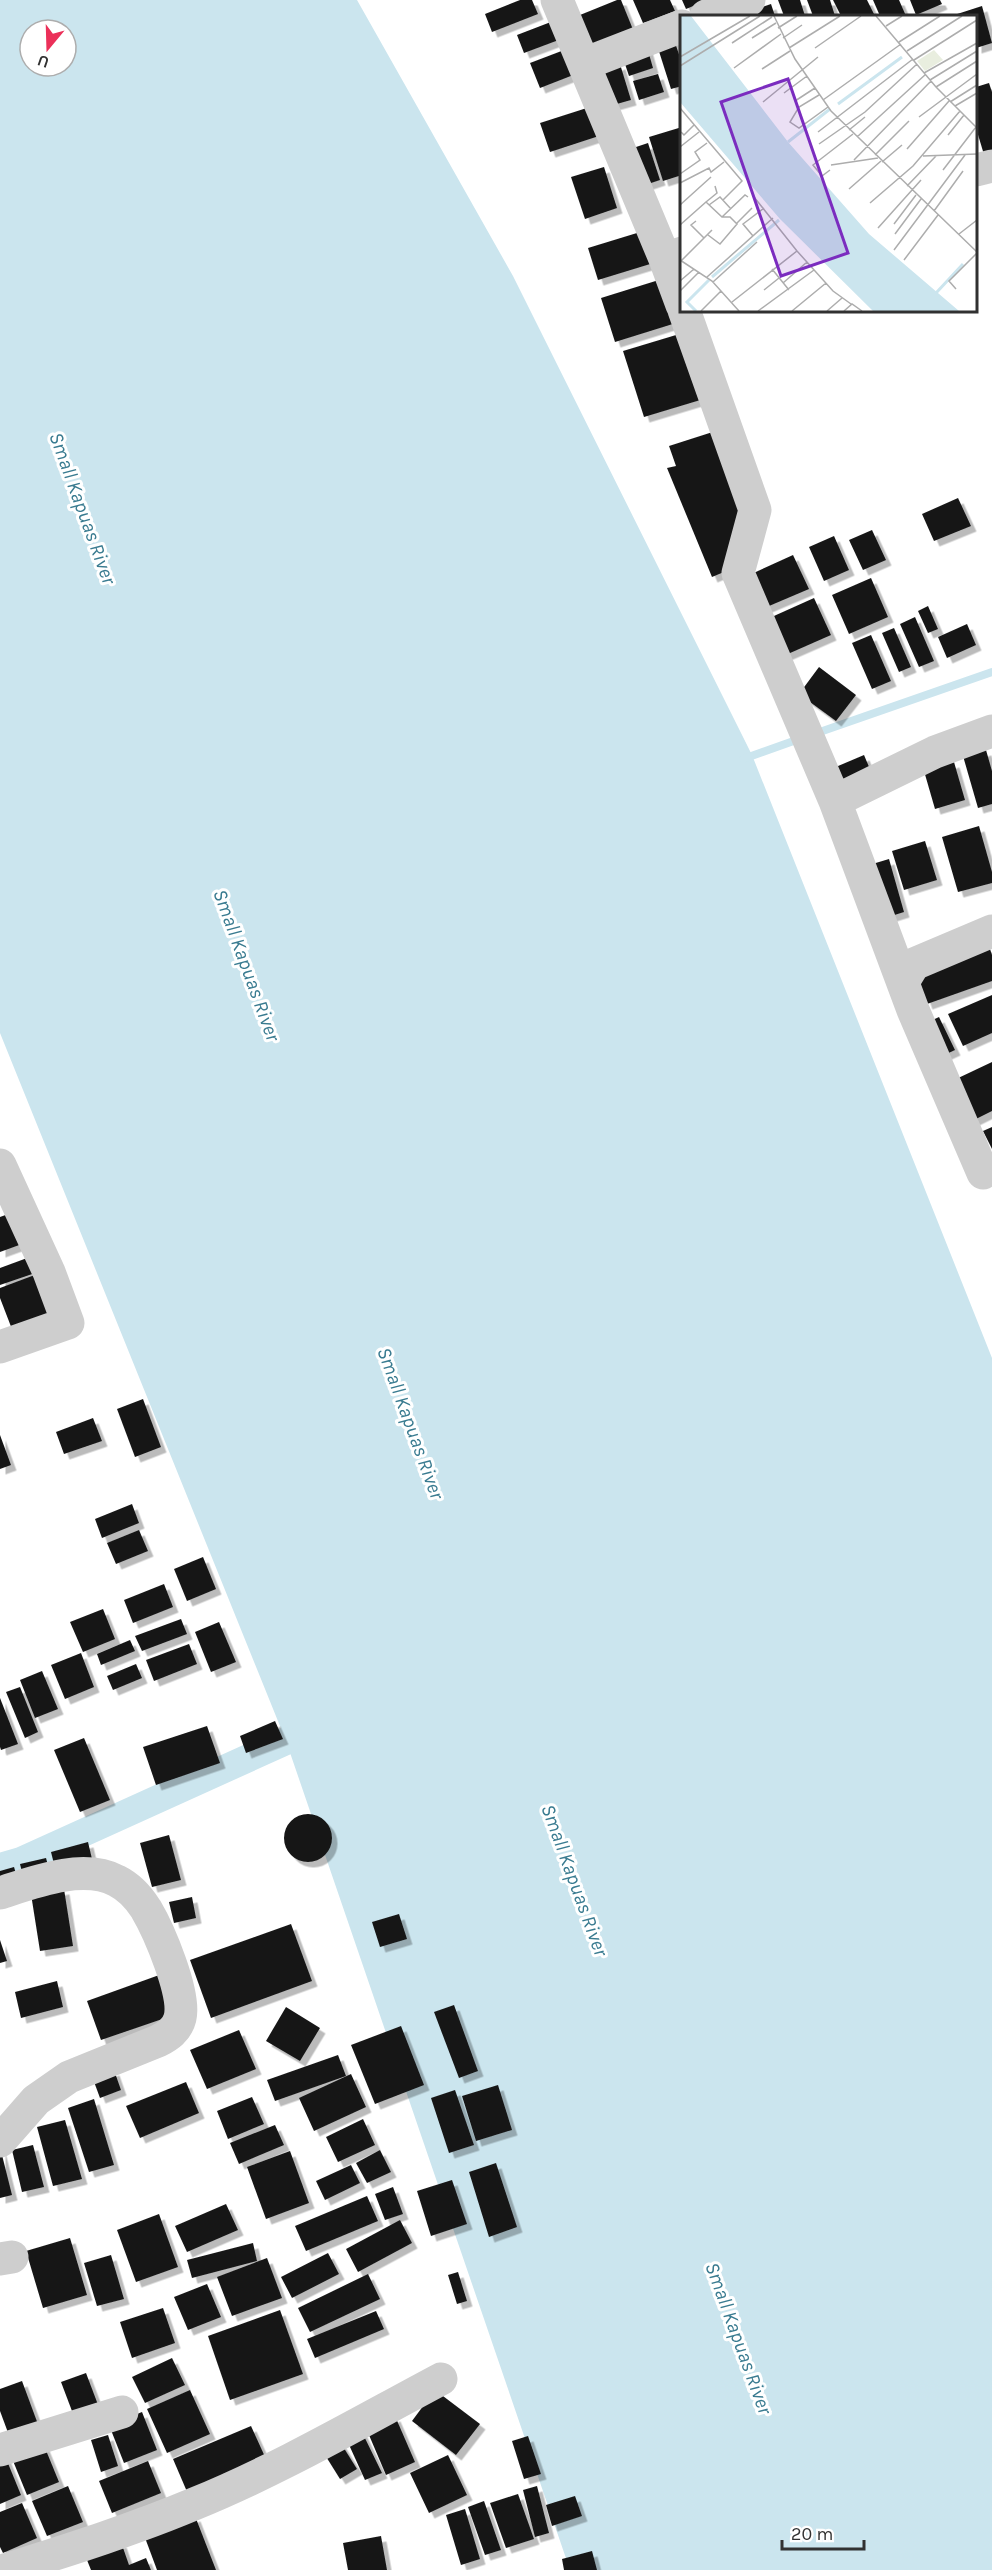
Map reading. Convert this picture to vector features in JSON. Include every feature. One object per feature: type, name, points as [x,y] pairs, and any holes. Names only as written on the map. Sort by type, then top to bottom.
[{"type":"street","points":[[556,0],[673,256],[680,299]]},
{"type":"street","points":[[709,15],[749,0]]},
{"type":"street","points":[[584,64],[680,26]]},
{"type":"street","points":[[977,170],[992,166]]},
{"type":"street","points":[[685,312],[755,510],[738,573],[835,801],[903,982],[983,1173]]},
{"type":"street","points":[[835,801],[935,752],[978,736]]},
{"type":"street","points":[[903,982],[914,964],[992,931]]},
{"type":"street","points":[[0,1165],[68,1323],[0,1347]]},
{"type":"street","points":[[0,1893],[76,1874],[91,1874],[116,1880],[135,1894],[152,1920],[179,1994],[181,2009],[179,2022],[171,2033],[158,2041],[56,2085],[36,2100],[0,2141]]},
{"type":"street","points":[[5,2570],[95,2542],[234,2487],[284,2464],[441,2379]]},
{"type":"street","points":[[0,2450],[122,2412]]},
{"type":"water","name":"Small Kapuas River","points":[[0,0],[357,0],[513,276],[752,755],[992,1358],[992,2570],[570,2570],[286,1741],[0,1033]]},
{"type":"building","points":[[520,0],[532,0],[538,14],[492,32],[485,14]]},
{"type":"building","points":[[621,0],[634,32],[593,48],[580,15]]},
{"type":"building","points":[[633,0],[670,0],[675,11],[643,23]]},
{"type":"building","points":[[682,0],[702,0],[703,2],[686,9]]},
{"type":"building","points":[[778,0],[800,0],[805,15],[784,15]]},
{"type":"building","points":[[807,0],[830,0],[835,15],[813,15]]},
{"type":"building","points":[[833,0],[867,0],[874,15],[840,15]]},
{"type":"building","points":[[873,0],[899,0],[906,15],[880,15]]},
{"type":"building","points":[[910,0],[940,0],[942,4],[916,15]]},
{"type":"building","points":[[771,4],[775,15],[742,15]]},
{"type":"building","points":[[982,6],[992,43],[977,48],[977,15],[954,15]]},
{"type":"building","points":[[556,20],[564,38],[524,53],[517,35]]},
{"type":"building","points":[[673,37],[680,57],[680,87],[671,89],[656,42]]},
{"type":"building","points":[[572,47],[581,72],[540,88],[530,63]]},
{"type":"building","points":[[647,47],[653,68],[629,76],[622,55]]},
{"type":"building","points":[[620,64],[631,100],[606,107],[594,72]]},
{"type":"building","points":[[658,74],[664,92],[639,100],[633,81]]},
{"type":"building","points":[[989,83],[992,92],[992,156],[985,158],[977,131],[977,87]]},
{"type":"building","points":[[593,106],[602,135],[550,152],[540,123]]},
{"type":"building","points":[[680,128],[680,176],[663,181],[649,137]]},
{"type":"building","points":[[648,143],[660,180],[639,187],[627,150]]},
{"type":"building","points":[[604,167],[617,208],[585,219],[571,177]]},
{"type":"building","points":[[650,229],[660,261],[598,280],[588,248]]},
{"type":"building","points":[[662,279],[676,323],[615,342],[601,298]]},
{"type":"building","points":[[686,332],[707,398],[644,417],[623,351]]},
{"type":"building","points":[[722,429],[747,508],[736,567],[712,577],[667,468],[676,466],[669,446]]},
{"type":"building","points":[[958,498],[971,526],[934,541],[922,514]]},
{"type":"building","points":[[872,530],[886,560],[863,570],[849,540]]},
{"type":"building","points":[[834,536],[849,570],[824,581],[809,547]]},
{"type":"building","points":[[793,555],[809,589],[762,609],[747,576]]},
{"type":"building","points":[[871,578],[888,617],[849,634],[832,595]]},
{"type":"building","points":[[814,598],[831,635],[781,657],[765,620]]},
{"type":"building","points":[[928,606],[938,629],[928,633],[918,611]]},
{"type":"building","points":[[915,617],[934,661],[919,667],[900,624]]},
{"type":"building","points":[[967,624],[976,645],[947,658],[938,637]]},
{"type":"building","points":[[894,628],[911,667],[899,672],[882,633]]},
{"type":"building","points":[[871,635],[891,681],[872,689],[852,643]]},
{"type":"building","points":[[819,667],[856,695],[836,721],[799,694]]},
{"type":"building","points":[[986,750],[992,771],[992,804],[978,808],[963,756]]},
{"type":"building","points":[[864,755],[872,774],[839,788],[831,769]]},
{"type":"building","points":[[954,762],[965,800],[935,809],[924,771]]},
{"type":"building","points":[[979,826],[992,872],[992,883],[958,892],[942,837]]},
{"type":"building","points":[[925,841],[937,880],[904,890],[892,851]]},
{"type":"building","points":[[889,859],[904,912],[885,918],[869,865]]},
{"type":"building","points":[[989,946],[992,955],[992,981],[927,1004],[915,970]]},
{"type":"building","points":[[992,995],[992,1033],[963,1046],[948,1014]]},
{"type":"building","points":[[939,1017],[955,1050],[940,1057],[924,1024]]},
{"type":"building","points":[[992,1062],[992,1111],[974,1120],[954,1080]]},
{"type":"building","points":[[992,1127],[992,1149],[983,1131]]},
{"type":"building","points":[[11,1213],[22,1244],[0,1252],[0,1217]]},
{"type":"building","points":[[38,1254],[44,1270],[0,1285],[0,1268]]},
{"type":"building","points":[[40,1273],[58,1322],[15,1337],[0,1298],[0,1288]]},
{"type":"building","points":[[143,1399],[161,1447],[135,1457],[117,1409]]},
{"type":"building","points":[[93,1418],[102,1441],[64,1454],[56,1432]]},
{"type":"building","points":[[0,1435],[11,1465],[0,1469]]},
{"type":"building","points":[[132,1504],[139,1523],[102,1538],[95,1519]]},
{"type":"building","points":[[139,1530],[148,1551],[116,1564],[107,1543]]},
{"type":"building","points":[[203,1557],[216,1589],[187,1601],[174,1569]]},
{"type":"building","points":[[164,1584],[173,1607],[133,1623],[124,1600]]},
{"type":"building","points":[[103,1609],[115,1639],[83,1652],[70,1622]]},
{"type":"building","points":[[181,1619],[187,1634],[142,1651],[135,1636]]},
{"type":"building","points":[[219,1622],[236,1662],[211,1672],[195,1632]]},
{"type":"building","points":[[130,1640],[135,1651],[101,1665],[97,1654]]},
{"type":"building","points":[[189,1644],[197,1664],[154,1681],[146,1660]]},
{"type":"building","points":[[81,1653],[94,1687],[65,1699],[51,1665]]},
{"type":"building","points":[[136,1664],[142,1678],[113,1690],[107,1676]]},
{"type":"building","points":[[42,1671],[58,1709],[35,1718],[20,1680]]},
{"type":"building","points":[[20,1687],[38,1732],[25,1738],[6,1692]]},
{"type":"building","points":[[0,1698],[18,1744],[1,1750],[0,1747]]},
{"type":"building","points":[[275,1721],[283,1739],[246,1753],[240,1736]]},
{"type":"building","points":[[207,1726],[220,1763],[156,1785],[143,1747]]},
{"type":"building","points":[[84,1738],[110,1800],[80,1812],[54,1750]]},
{"type":"building","points":[[303,1814],[313,1814],[325,1821],[332,1833],[332,1843],[325,1855],[313,1862],[303,1862],[288,1851],[284,1843],[284,1833],[295,1818]]},
{"type":"building","points":[[169,1835],[181,1880],[152,1887],[140,1843]]},
{"type":"building","points":[[88,1842],[92,1859],[55,1868],[51,1852]]},
{"type":"building","points":[[46,1858],[49,1869],[23,1876],[20,1864]]},
{"type":"building","points":[[14,1867],[17,1877],[0,1881],[0,1871]]},
{"type":"building","points":[[64,1889],[73,1946],[40,1951],[31,1894]]},
{"type":"building","points":[[192,1897],[196,1918],[174,1923],[169,1902]]},
{"type":"building","points":[[399,1914],[407,1939],[380,1947],[372,1922]]},
{"type":"building","points":[[291,1924],[312,1981],[211,2018],[190,1960]]},
{"type":"building","points":[[0,1940],[7,1961],[0,1963]]},
{"type":"building","points":[[162,1974],[177,2014],[101,2040],[87,2001]]},
{"type":"building","points":[[57,1981],[63,2007],[21,2018],[15,1992]]},
{"type":"building","points":[[454,2005],[478,2071],[459,2078],[434,2012]]},
{"type":"building","points":[[286,2007],[320,2028],[300,2061],[266,2041]]},
{"type":"building","points":[[401,2026],[424,2085],[375,2104],[351,2045]]},
{"type":"building","points":[[239,2030],[256,2069],[207,2089],[190,2050]]},
{"type":"building","points":[[338,2055],[346,2076],[275,2101],[267,2080]]},
{"type":"building","points":[[114,2070],[121,2090],[100,2098],[93,2079]]},
{"type":"building","points":[[351,2074],[366,2107],[314,2131],[299,2098]]},
{"type":"building","points":[[186,2082],[199,2113],[140,2138],[126,2106]]},
{"type":"building","points":[[498,2085],[512,2130],[476,2141],[462,2096]]},
{"type":"building","points":[[455,2090],[474,2145],[449,2153],[431,2098]]},
{"type":"building","points":[[252,2097],[264,2124],[228,2139],[217,2111]]},
{"type":"building","points":[[94,2099],[114,2165],[89,2172],[68,2108]]},
{"type":"building","points":[[363,2119],[375,2145],[338,2162],[326,2137]]},
{"type":"building","points":[[65,2120],[82,2179],[53,2186],[37,2127]]},
{"type":"building","points":[[275,2125],[284,2145],[239,2164],[230,2143]]},
{"type":"building","points":[[33,2145],[44,2187],[22,2192],[12,2150]]},
{"type":"building","points":[[0,2147],[12,2195],[0,2198]]},
{"type":"building","points":[[380,2150],[391,2172],[367,2183],[356,2163]]},
{"type":"building","points":[[290,2151],[309,2203],[266,2219],[247,2167]]},
{"type":"building","points":[[496,2163],[517,2227],[489,2237],[469,2172]]},
{"type":"building","points":[[351,2165],[360,2183],[325,2200],[316,2181]]},
{"type":"building","points":[[452,2180],[467,2224],[431,2236],[417,2191]]},
{"type":"building","points":[[393,2187],[403,2214],[385,2220],[375,2194]]},
{"type":"building","points":[[367,2196],[378,2221],[306,2251],[295,2226]]},
{"type":"building","points":[[226,2204],[238,2230],[187,2252],[175,2226]]},
{"type":"building","points":[[159,2214],[178,2267],[136,2282],[117,2230]]},
{"type":"building","points":[[400,2220],[412,2243],[358,2272],[346,2249]]},
{"type":"building","points":[[70,2238],[87,2295],[43,2308],[26,2251]]},
{"type":"building","points":[[253,2243],[257,2261],[192,2278],[187,2260]]},
{"type":"building","points":[[328,2253],[339,2274],[292,2298],[281,2277]]},
{"type":"building","points":[[111,2255],[124,2299],[97,2306],[84,2263]]},
{"type":"building","points":[[267,2258],[282,2298],[232,2316],[217,2277]]},
{"type":"building","points":[[458,2272],[467,2301],[457,2304],[448,2275]]},
{"type":"building","points":[[368,2274],[380,2299],[310,2332],[298,2308]]},
{"type":"building","points":[[207,2284],[221,2317],[188,2330],[174,2297]]},
{"type":"building","points":[[163,2308],[175,2343],[132,2358],[120,2322]]},
{"type":"building","points":[[280,2310],[303,2374],[230,2400],[208,2336]]},
{"type":"building","points":[[376,2311],[384,2329],[315,2358],[307,2339]]},
{"type":"building","points":[[172,2358],[185,2385],[145,2403],[132,2377]]},
{"type":"building","points":[[86,2373],[100,2410],[75,2419],[61,2382]]},
{"type":"building","points":[[22,2381],[39,2427],[10,2438],[0,2411],[0,2389]]},
{"type":"building","points":[[190,2390],[210,2434],[167,2453],[147,2409]]},
{"type":"building","points":[[435,2390],[480,2424],[456,2455],[412,2421]]},
{"type":"building","points":[[142,2412],[157,2450],[124,2463],[109,2425]]},
{"type":"building","points":[[395,2416],[415,2462],[386,2475],[366,2428]]},
{"type":"building","points":[[251,2426],[266,2459],[188,2494],[173,2459]]},
{"type":"building","points":[[360,2428],[382,2473],[365,2480],[345,2436]]},
{"type":"building","points":[[108,2435],[118,2466],[101,2472],[91,2440]]},
{"type":"building","points":[[528,2436],[541,2474],[524,2479],[512,2441]]},
{"type":"building","points":[[337,2437],[357,2469],[340,2479],[320,2447]]},
{"type":"building","points":[[43,2443],[59,2482],[27,2495],[11,2456]]},
{"type":"building","points":[[448,2455],[467,2495],[429,2513],[410,2473]]},
{"type":"building","points":[[5,2456],[21,2495],[0,2504],[0,2458]]},
{"type":"building","points":[[148,2461],[161,2493],[112,2513],[99,2481]]},
{"type":"building","points":[[68,2486],[83,2522],[47,2536],[32,2501]]},
{"type":"building","points":[[537,2486],[549,2533],[535,2537],[523,2490]]},
{"type":"building","points":[[518,2494],[534,2539],[506,2548],[490,2503]]},
{"type":"building","points":[[575,2496],[582,2516],[552,2526],[546,2505]]},
{"type":"building","points":[[484,2501],[501,2550],[485,2555],[468,2507]]},
{"type":"building","points":[[22,2503],[37,2538],[3,2553],[0,2547],[0,2512]]},
{"type":"building","points":[[465,2509],[480,2559],[461,2565],[446,2515]]},
{"type":"building","points":[[195,2516],[216,2570],[157,2570],[144,2535]]},
{"type":"building","points":[[381,2536],[387,2570],[348,2570],[343,2543]]},
{"type":"building","points":[[121,2542],[129,2565],[146,2558],[151,2570],[91,2570],[85,2555]]},
{"type":"building","points":[[592,2551],[597,2570],[564,2570],[562,2559]]},
{"type":"waterway","points":[[814,734],[992,672]]},
{"type":"waterway","points":[[743,759],[802,738]]},
{"type":"waterway","points":[[0,1867],[21,1861],[286,1741]]}]
